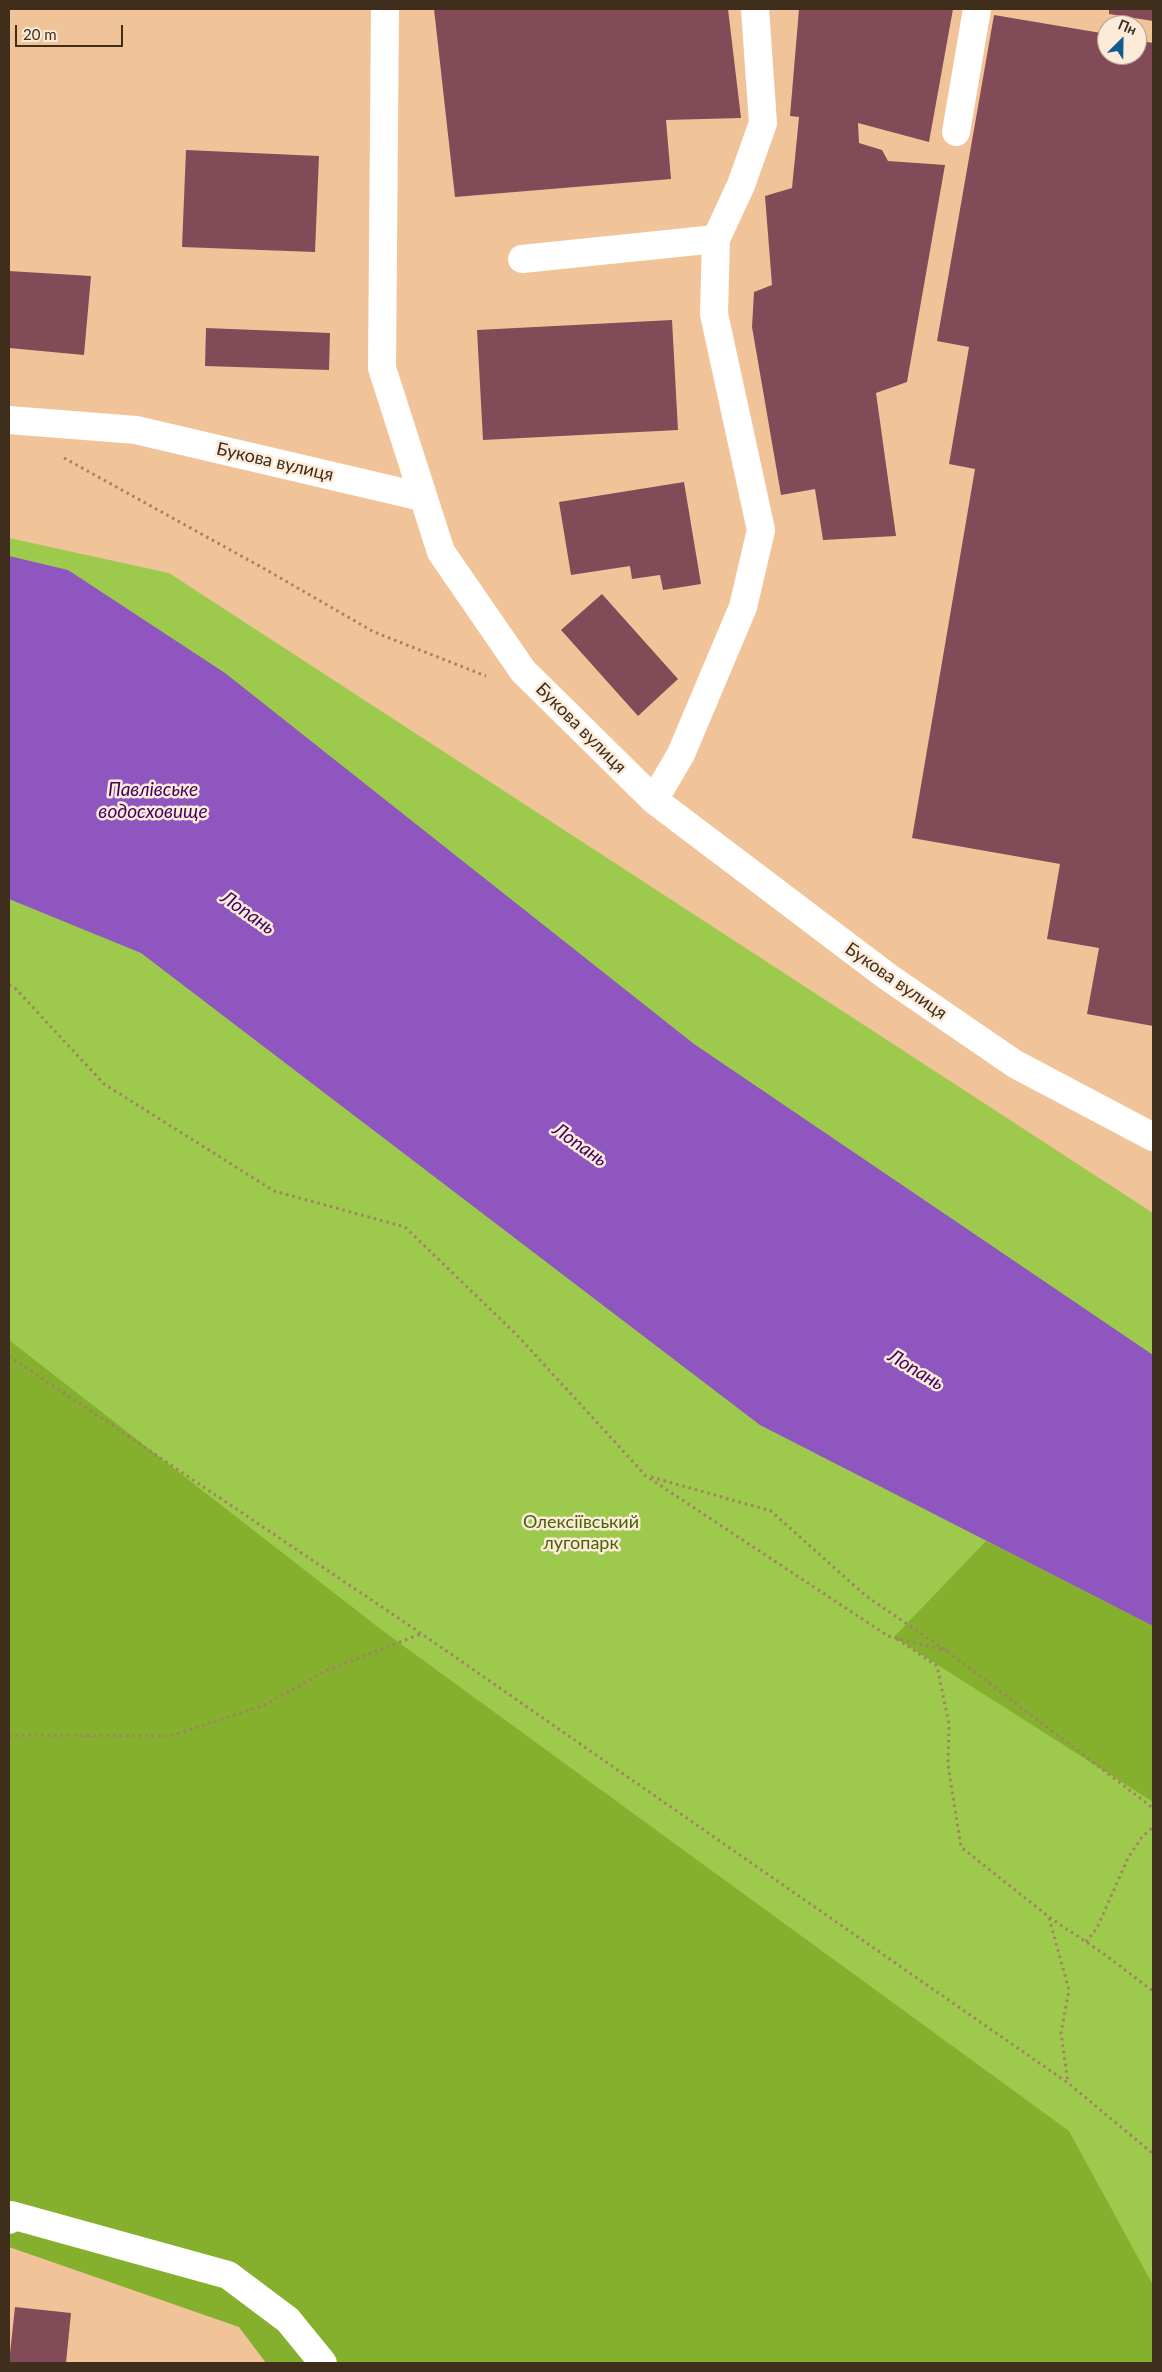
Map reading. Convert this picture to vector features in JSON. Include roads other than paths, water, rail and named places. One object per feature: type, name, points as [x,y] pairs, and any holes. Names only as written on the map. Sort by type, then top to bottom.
[{"type":"street","points":[[385,9],[382,368],[422,497]]},
{"type":"street","points":[[654,800],[681,754],[743,607],[761,530],[714,314],[716,239],[741,185],[763,123],[755,9]]},
{"type":"street","points":[[956,132],[977,9]]},
{"type":"street","points":[[522,259],[716,239]]},
{"type":"street","name":"Букова вулиця","points":[[9,420],[136,430],[422,497],[441,552],[524,671],[654,800],[888,978],[1007,1059],[1153,1137]]},
{"type":"street","points":[[9,2220],[11,2215],[228,2275],[288,2320],[323,2363]]},
{"type":"water","name":"Павлівське водосховище","points":[[9,556],[68,570],[225,673],[694,1044],[1153,1355],[1153,1626],[760,1425],[141,953],[9,899]]},
{"type":"water label","name":"Лопань","points":[[248,913]]},
{"type":"water label","name":"Лопань","points":[[580,1145]]},
{"type":"water label","name":"Лопань","points":[[916,1370]]},
{"type":"park label","name":"Олексіївський лугопарк","points":[[581,1532]]}]
